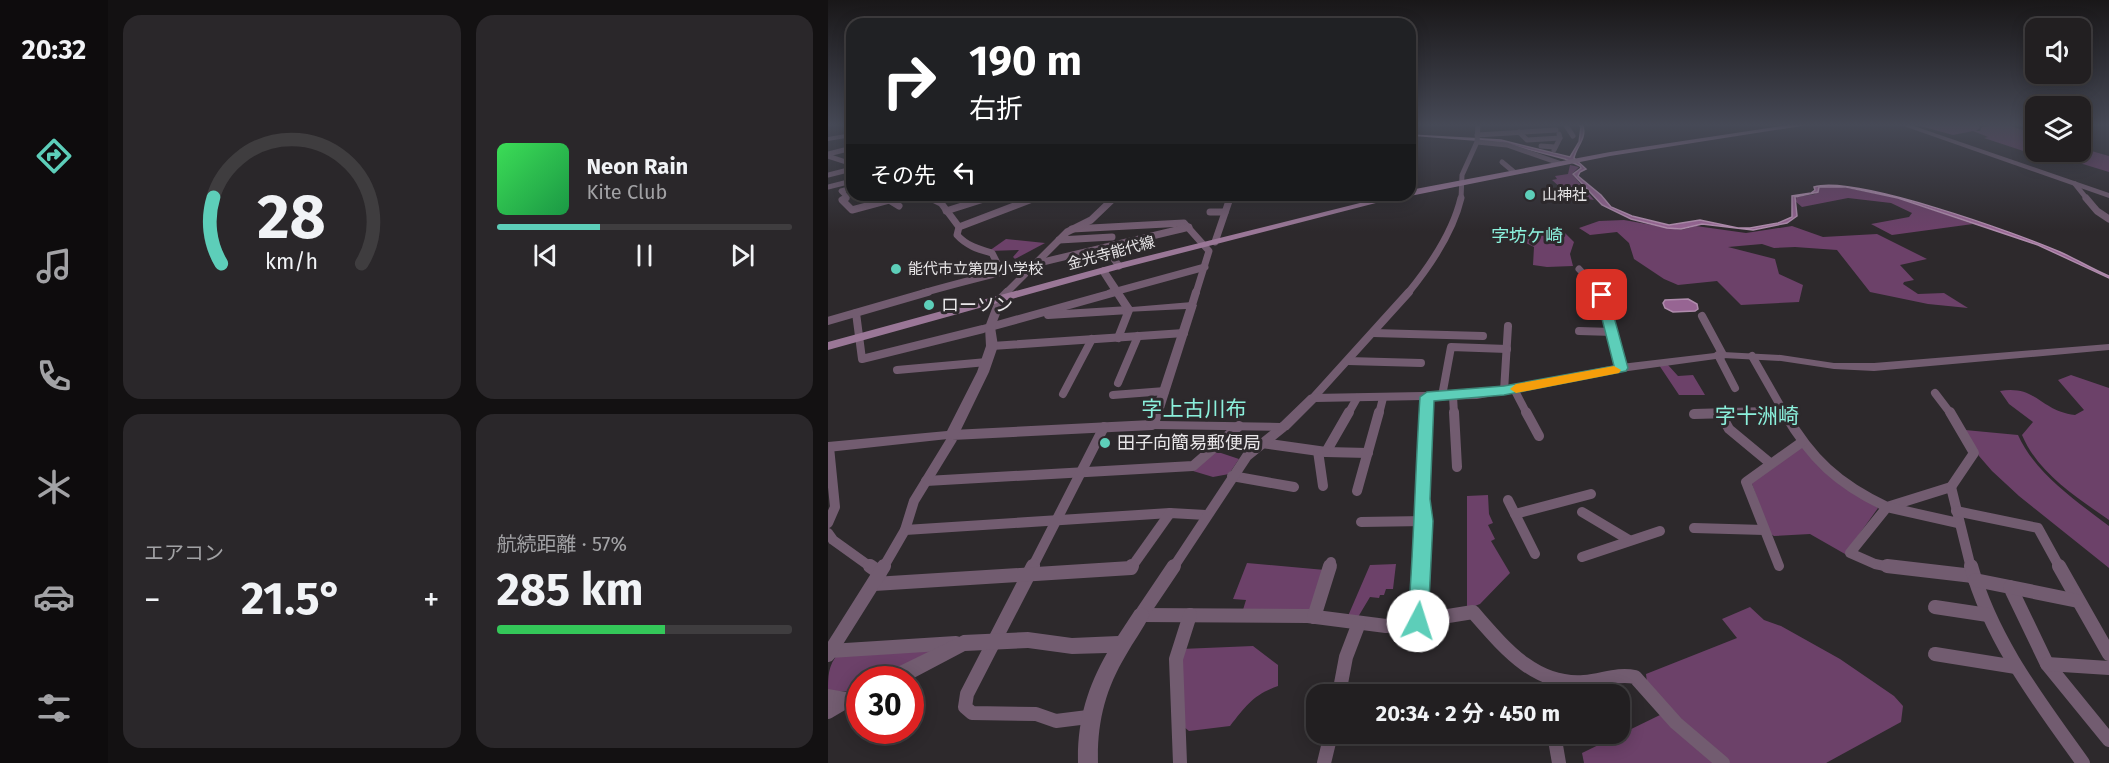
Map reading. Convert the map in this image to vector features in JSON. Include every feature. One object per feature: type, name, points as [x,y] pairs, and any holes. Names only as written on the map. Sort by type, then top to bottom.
[{"type":"main road","points":[[1416,192],[1576,160]]},
{"type":"main road","name":"金光寺能代線","points":[[828,346],[1103,270],[1379,201]]},
{"type":"street","points":[[828,164],[842,160],[846,162]]},
{"type":"street","points":[[1088,763],[1086,742],[1088,717],[1104,674],[1122,644],[1247,456],[1283,427],[1313,398],[1425,273],[1457,215],[1463,182],[1462,175],[1467,160]]},
{"type":"street","points":[[1555,160],[1563,162]]},
{"type":"street","points":[[2004,160],[2109,196]]},
{"type":"street","points":[[1502,162],[1514,172]]},
{"type":"street","points":[[828,176],[846,171]]},
{"type":"street","points":[[828,187],[846,182]]},
{"type":"street","points":[[2074,184],[2097,211],[2109,219]]},
{"type":"street","points":[[846,198],[842,200],[852,210],[885,201]]},
{"type":"street","points":[[891,201],[899,206]]},
{"type":"street","points":[[938,201],[958,227],[957,235],[962,242],[970,248],[992,253],[1001,271]]},
{"type":"street","points":[[946,211],[977,201]]},
{"type":"street","points":[[958,227],[1026,201]]},
{"type":"street","points":[[829,653],[877,579],[905,530],[914,501],[952,440],[952,435],[987,362],[992,346],[990,327],[1001,298],[1059,240],[1091,220],[1111,201]]},
{"type":"street","points":[[1215,242],[1229,201]]},
{"type":"street","points":[[1210,212],[1225,212]]},
{"type":"street","points":[[1072,230],[1184,223],[1209,251],[1152,425]]},
{"type":"street","points":[[1106,248],[1117,227]]},
{"type":"street","points":[[828,321],[1001,271],[1034,266],[1189,227]]},
{"type":"street","points":[[1059,240],[1112,237]]},
{"type":"street","points":[[1106,248],[1119,266]]},
{"type":"street","points":[[856,313],[862,359],[990,327],[1205,267]]},
{"type":"street","points":[[1579,268],[1602,295],[1621,368]]},
{"type":"street","points":[[1103,270],[1130,310]]},
{"type":"street","points":[[1030,316],[1192,305]]},
{"type":"street","points":[[1118,338],[1130,310]]},
{"type":"street","points":[[1702,316],[1735,388]]},
{"type":"street","points":[[1508,326],[1509,390],[1539,436]]},
{"type":"street","points":[[1579,331],[1613,332]]},
{"type":"street","points":[[992,346],[1184,333]]},
{"type":"street","points":[[1373,333],[1483,336]]},
{"type":"street","points":[[1118,383],[1138,336]]},
{"type":"street","points":[[1063,394],[1092,339]]},
{"type":"street","points":[[1457,466],[1447,396],[1451,347],[1507,349]]},
{"type":"street","points":[[1313,398],[1427,397],[1509,390],[1621,368],[1720,355],[1752,356],[1834,366],[1874,367],[2014,353],[2109,347]]},
{"type":"street","points":[[1752,356],[1802,442],[1833,476],[1864,496],[1887,507],[2038,528],[2109,654]]},
{"type":"street","points":[[1348,361],[1421,363]]},
{"type":"street","points":[[897,370],[987,362]]},
{"type":"street","points":[[1113,395],[1165,391]]},
{"type":"street","points":[[1935,393],[1949,410],[1974,453],[1951,487],[1887,507],[1850,553],[1876,564],[1974,578],[2078,601]]},
{"type":"street","points":[[1418,621],[1425,521],[1422,499],[1427,397]]},
{"type":"street","points":[[1323,486],[1322,451],[1357,398]]},
{"type":"street","points":[[1357,490],[1383,398]]},
{"type":"street","points":[[1694,414],[1785,412]]},
{"type":"street","points":[[1720,413],[1729,429],[1770,463]]},
{"type":"street","points":[[828,523],[835,507],[829,447],[952,435],[1104,427],[1152,425],[1283,427]]},
{"type":"street","points":[[926,481],[1193,466],[1239,426]]},
{"type":"street","points":[[1088,717],[1056,721],[1036,714],[972,713],[965,707],[967,694],[997,640],[1104,427]]},
{"type":"street","points":[[1779,566],[1746,482],[1802,442]]},
{"type":"street","points":[[1262,444],[1322,451],[1368,453]]},
{"type":"street","points":[[1232,476],[1294,487]]},
{"type":"street","points":[[1951,487],[1974,578],[1989,615],[2016,667],[2083,763]]},
{"type":"street","points":[[1515,514],[1591,494]]},
{"type":"street","points":[[1509,500],[1535,554]]},
{"type":"street","points":[[1582,512],[1629,540]]},
{"type":"street","points":[[905,530],[1170,513],[1206,515]]},
{"type":"street","points":[[828,533],[877,579],[1028,575],[1131,568],[1170,513]]},
{"type":"street","points":[[1361,522],[1425,521]]},
{"type":"street","points":[[1694,528],[1764,530]]},
{"type":"street","points":[[1582,556],[1660,531]]},
{"type":"street","points":[[1314,617],[1331,562]]},
{"type":"street","points":[[2010,587],[2047,664],[2109,740]]},
{"type":"street","points":[[1935,608],[1989,615]]},
{"type":"street","points":[[1141,615],[1314,617],[1386,626],[1473,612],[1499,642],[1536,674],[1554,679],[1582,682],[1627,675],[1635,677],[1674,721],[1723,763]]},
{"type":"street","points":[[1179,763],[1176,659],[1190,615]]},
{"type":"street","points":[[1340,684],[1346,657],[1359,623]]},
{"type":"street","points":[[829,653],[997,640],[1028,640],[1072,646],[1122,644]]},
{"type":"street","points":[[918,666],[963,643]]},
{"type":"street","points":[[1935,654],[2016,667]]},
{"type":"street","points":[[2047,664],[2109,668]]},
{"type":"street","points":[[1536,674],[1540,684]]},
{"type":"street","points":[[828,712],[845,698]]},
{"type":"street","points":[[1324,763],[1328,744]]},
{"type":"street","points":[[1556,744],[1559,763]]},
{"type":"shaded area","points":[[1566,160],[1576,160],[1586,169],[1578,176],[1601,195],[1611,207],[1632,216],[1669,225],[1700,220],[1738,228],[1750,228],[1778,223],[1792,217],[1792,196],[1811,193],[1815,190],[1814,187],[1835,186],[1845,187],[1819,187],[1818,192],[1795,197],[1797,216],[1787,223],[1753,230],[1702,224],[1681,229],[1667,228],[1631,219],[1602,205],[1573,174],[1581,168]]},
{"type":"shaded area","points":[[2109,160],[2109,172],[2076,162]]},
{"type":"shaded area","points":[[1570,165],[1579,167],[1572,174],[1594,200],[1570,196],[1552,180],[1557,179],[1555,176],[1568,174]]},
{"type":"shaded area","points":[[1832,185],[1898,198],[1973,224],[1892,235],[1871,224],[1909,217],[1912,213],[1891,203],[1848,198],[1802,207],[1795,201],[1797,197],[1815,194],[1819,187]]},
{"type":"shaded area","points":[[1847,187],[1898,197],[2009,232],[2060,252],[2109,278],[2038,245],[1898,198]]},
{"type":"shaded area","points":[[1624,220],[1681,230],[1696,226],[1746,233],[1792,226],[1823,237],[1877,234],[1927,259],[1900,265],[1914,280],[1903,284],[1918,294],[1944,293],[1968,308],[1928,304],[1870,292],[1837,250],[1774,248],[1762,244],[1728,247],[1775,259],[1779,274],[1803,285],[1799,302],[1741,305],[1717,281],[1678,285],[1664,279],[1634,259],[1629,243],[1617,232],[1590,235],[1579,228],[1599,221]]},
{"type":"shaded area","points":[[1561,229],[1574,242],[1570,254],[1573,266],[1533,265],[1534,247],[1522,241],[1532,233]]},
{"type":"shaded area","points":[[1006,239],[1045,243],[1015,259],[1013,257],[1019,250],[989,251]]},
{"type":"shaded area","points":[[1688,299],[1697,304],[1698,309],[1673,312],[1665,308],[1663,303],[1665,300]]},
{"type":"shaded area","points":[[1659,365],[1668,365],[1678,376],[1693,375],[1705,395],[1679,395]]},
{"type":"shaded area","points":[[2071,375],[2109,388],[2109,520],[2048,473],[2029,449],[2022,435],[2033,422],[2009,404],[2000,391],[2022,392],[2063,413],[2075,415],[2084,410],[2058,380]]},
{"type":"shaded area","points":[[1965,430],[2018,435],[2025,449],[2046,474],[2109,526],[2109,568],[2019,496],[1992,471],[1979,456]]},
{"type":"shaded area","points":[[1800,446],[1878,508],[1845,554],[1810,534],[1774,536],[1769,533],[1751,481]]},
{"type":"shaded area","points":[[1215,451],[1239,459],[1229,474],[1213,477],[1193,471]]},
{"type":"shaded area","points":[[1488,495],[1489,514],[1493,523],[1488,525],[1495,539],[1491,541],[1510,573],[1480,604],[1467,609],[1467,496]]},
{"type":"shaded area","points":[[1247,563],[1325,570],[1310,611],[1242,613],[1246,600],[1233,599]]},
{"type":"shaded area","points":[[1396,564],[1393,589],[1386,589],[1384,595],[1380,595],[1379,598],[1370,597],[1358,617],[1348,616],[1370,565]]},
{"type":"shaded area","points":[[1750,607],[1764,620],[1781,626],[1840,659],[1894,696],[1903,706],[1901,722],[1826,763],[1730,763],[1718,754],[1686,726],[1647,683],[1646,674],[1737,638],[1722,619]]},
{"type":"shaded area","points":[[1253,646],[1278,665],[1278,686],[1256,697],[1230,726],[1189,731],[1184,727],[1181,649]]},
{"type":"shaded area","points":[[938,648],[905,666],[846,666],[846,691],[828,692],[830,667],[838,654]]},
{"type":"shaded area","points":[[1660,715],[1715,763],[1584,763],[1582,753],[1600,744],[1630,744],[1630,730]]},
{"type":"slow traffic","points":[[1516,389],[1614,370]]},
{"type":"place","name":"山神社","points":[[1530,195]]},
{"type":"place","name":"能代市立第四小学校","points":[[896,269]]},
{"type":"place","name":"ローソン","points":[[929,305]]},
{"type":"place","name":"田子向簡易郵便局","points":[[1105,443]]},
{"type":"district","name":"字坊ケ崎","points":[[1527,236]]},
{"type":"district","name":"字上古川布","points":[[1194,409]]},
{"type":"district","name":"字十洲崎","points":[[1757,416]]},
{"type":"route","points":[[1418,621],[1425,521],[1422,499],[1427,397],[1477,395],[1504,391],[1621,368],[1602,295]]}]
